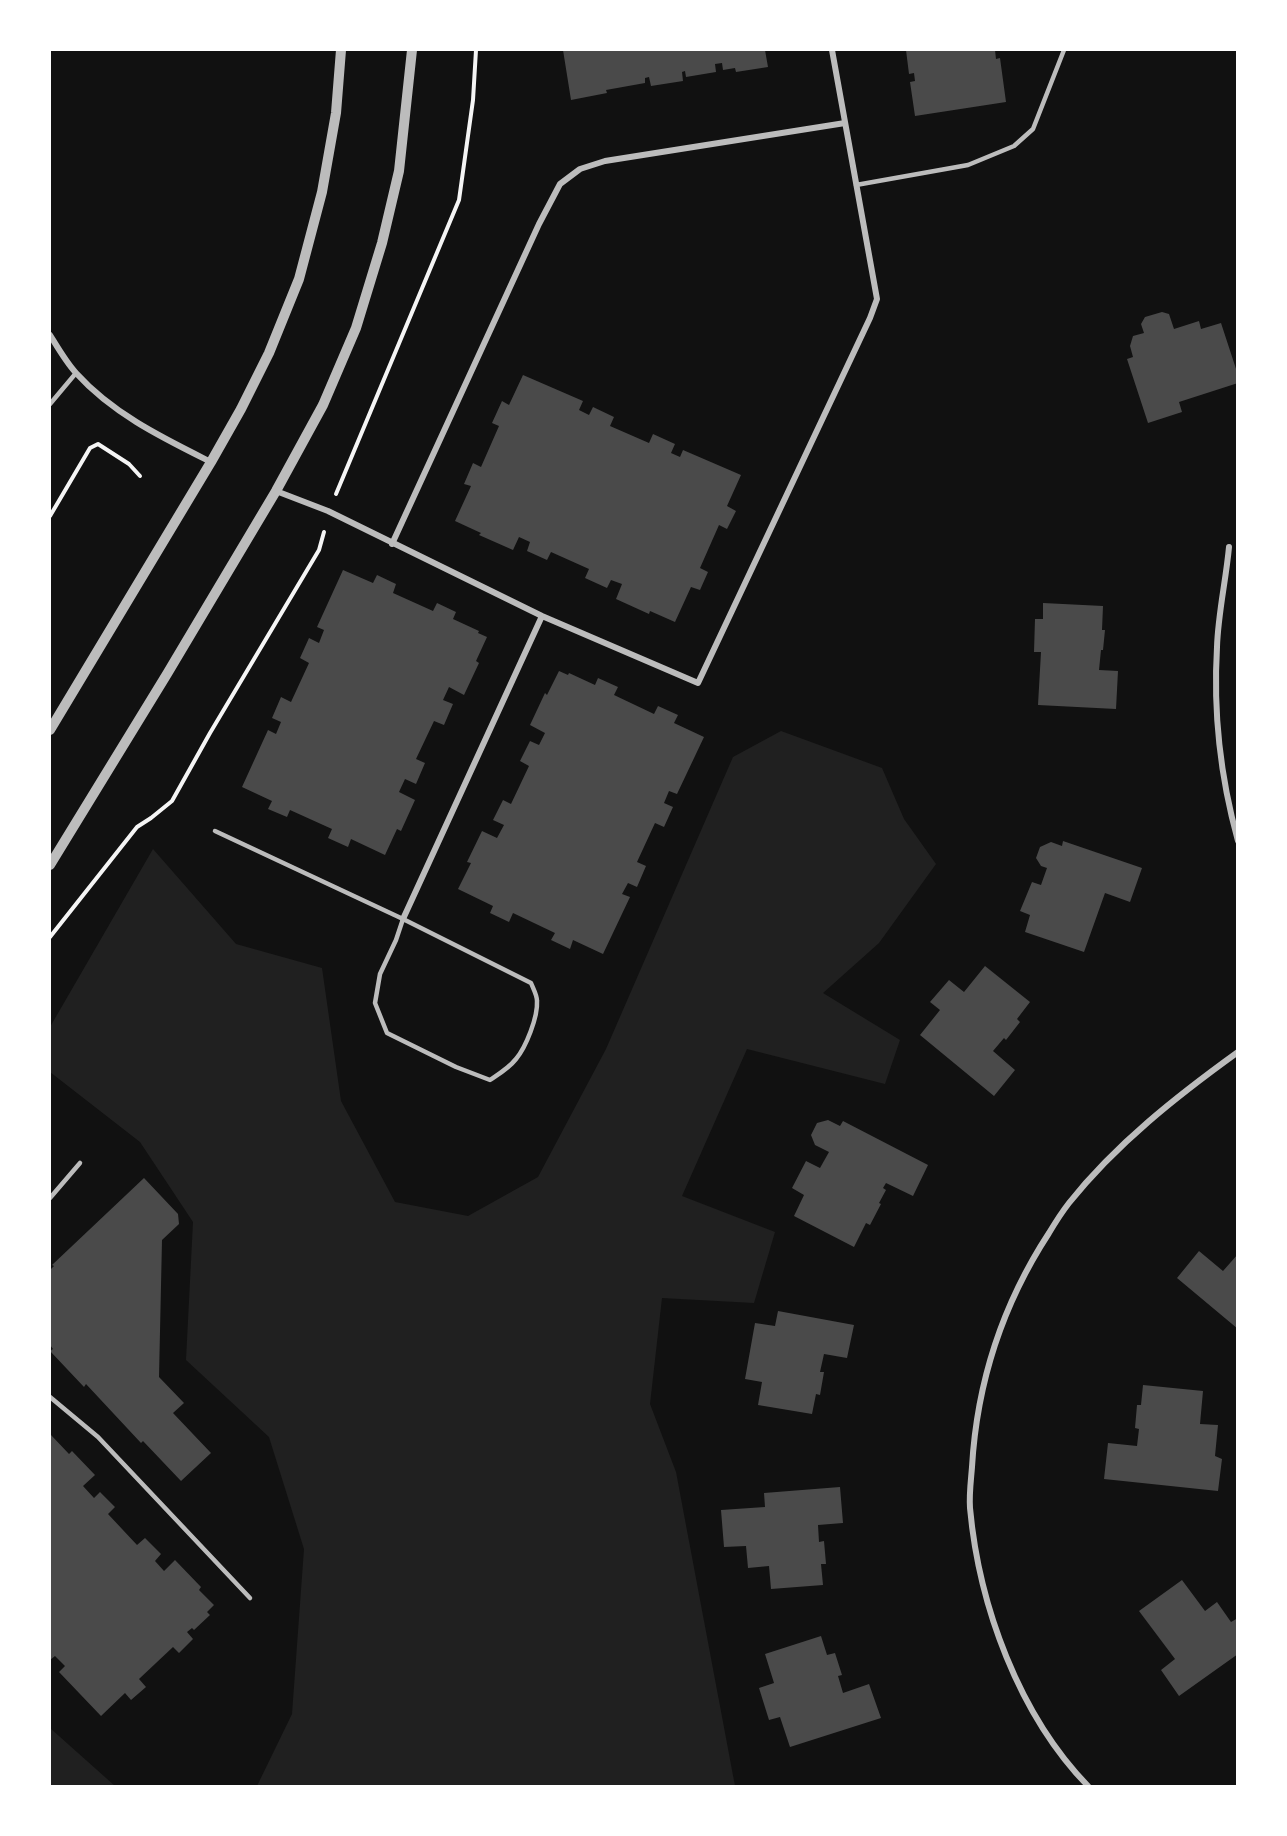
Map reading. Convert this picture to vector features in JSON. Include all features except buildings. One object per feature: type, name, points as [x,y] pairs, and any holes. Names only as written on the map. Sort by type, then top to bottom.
[{"type":"street","points":[[50,730],[211,462],[269,353],[299,279],[322,192],[336,113],[341,50]]},
{"type":"street","points":[[50,866],[276,491],[323,405],[356,328],[382,243],[399,171],[412,50]]},
{"type":"street","points":[[276,491],[328,511],[542,616],[698,684],[877,299],[832,50]]},
{"type":"street","points":[[392,544],[539,224],[560,184],[580,169],[605,161],[845,123]]},
{"type":"street","points":[[50,335],[76,373],[114,408],[162,438],[211,462]]},
{"type":"street","points":[[1229,547],[1217,644],[1215,710],[1223,777],[1238,841]]},
{"type":"street","points":[[403,919],[542,616]]},
{"type":"street","points":[[1088,1786],[1077,1775],[1041,1725],[1015,1679],[990,1614],[970,1506],[973,1442],[983,1380],[1002,1320],[1029,1263],[1069,1203],[1111,1157],[1190,1087],[1238,1052]]},
{"type":"lane","points":[[856,185],[968,165],[1014,146],[1033,129],[1064,50]]},
{"type":"lane","points":[[50,404],[76,373]]},
{"type":"lane","points":[[215,831],[403,919],[531,983],[537,1000],[528,1039],[517,1058],[506,1070],[490,1080],[456,1067],[387,1033],[375,1003],[380,974],[403,919]]},
{"type":"lane","points":[[50,1198],[80,1163]]},
{"type":"lane","points":[[50,1397],[98,1437],[250,1598]]},
{"type":"path","points":[[50,937],[136,827],[172,801],[319,550],[328,511],[459,200],[473,100],[476,50]]},
{"type":"path","points":[[50,516],[90,448],[98,444],[129,464],[140,476]]},
{"type":"shaded area","points":[[781,731],[882,768],[904,819],[936,864],[879,943],[823,993],[900,1040],[885,1084],[747,1049],[682,1196],[775,1232],[754,1303],[662,1298],[650,1404],[676,1472],[735,1786],[257,1786],[292,1714],[304,1549],[269,1437],[186,1360],[193,1222],[140,1142],[50,1072],[50,1027],[153,849],[236,944],[322,968],[341,1101],[395,1202],[468,1216],[538,1177],[606,1049],[733,757]]},
{"type":"shaded area","points":[[50,1728],[115,1786],[50,1786]]}]
